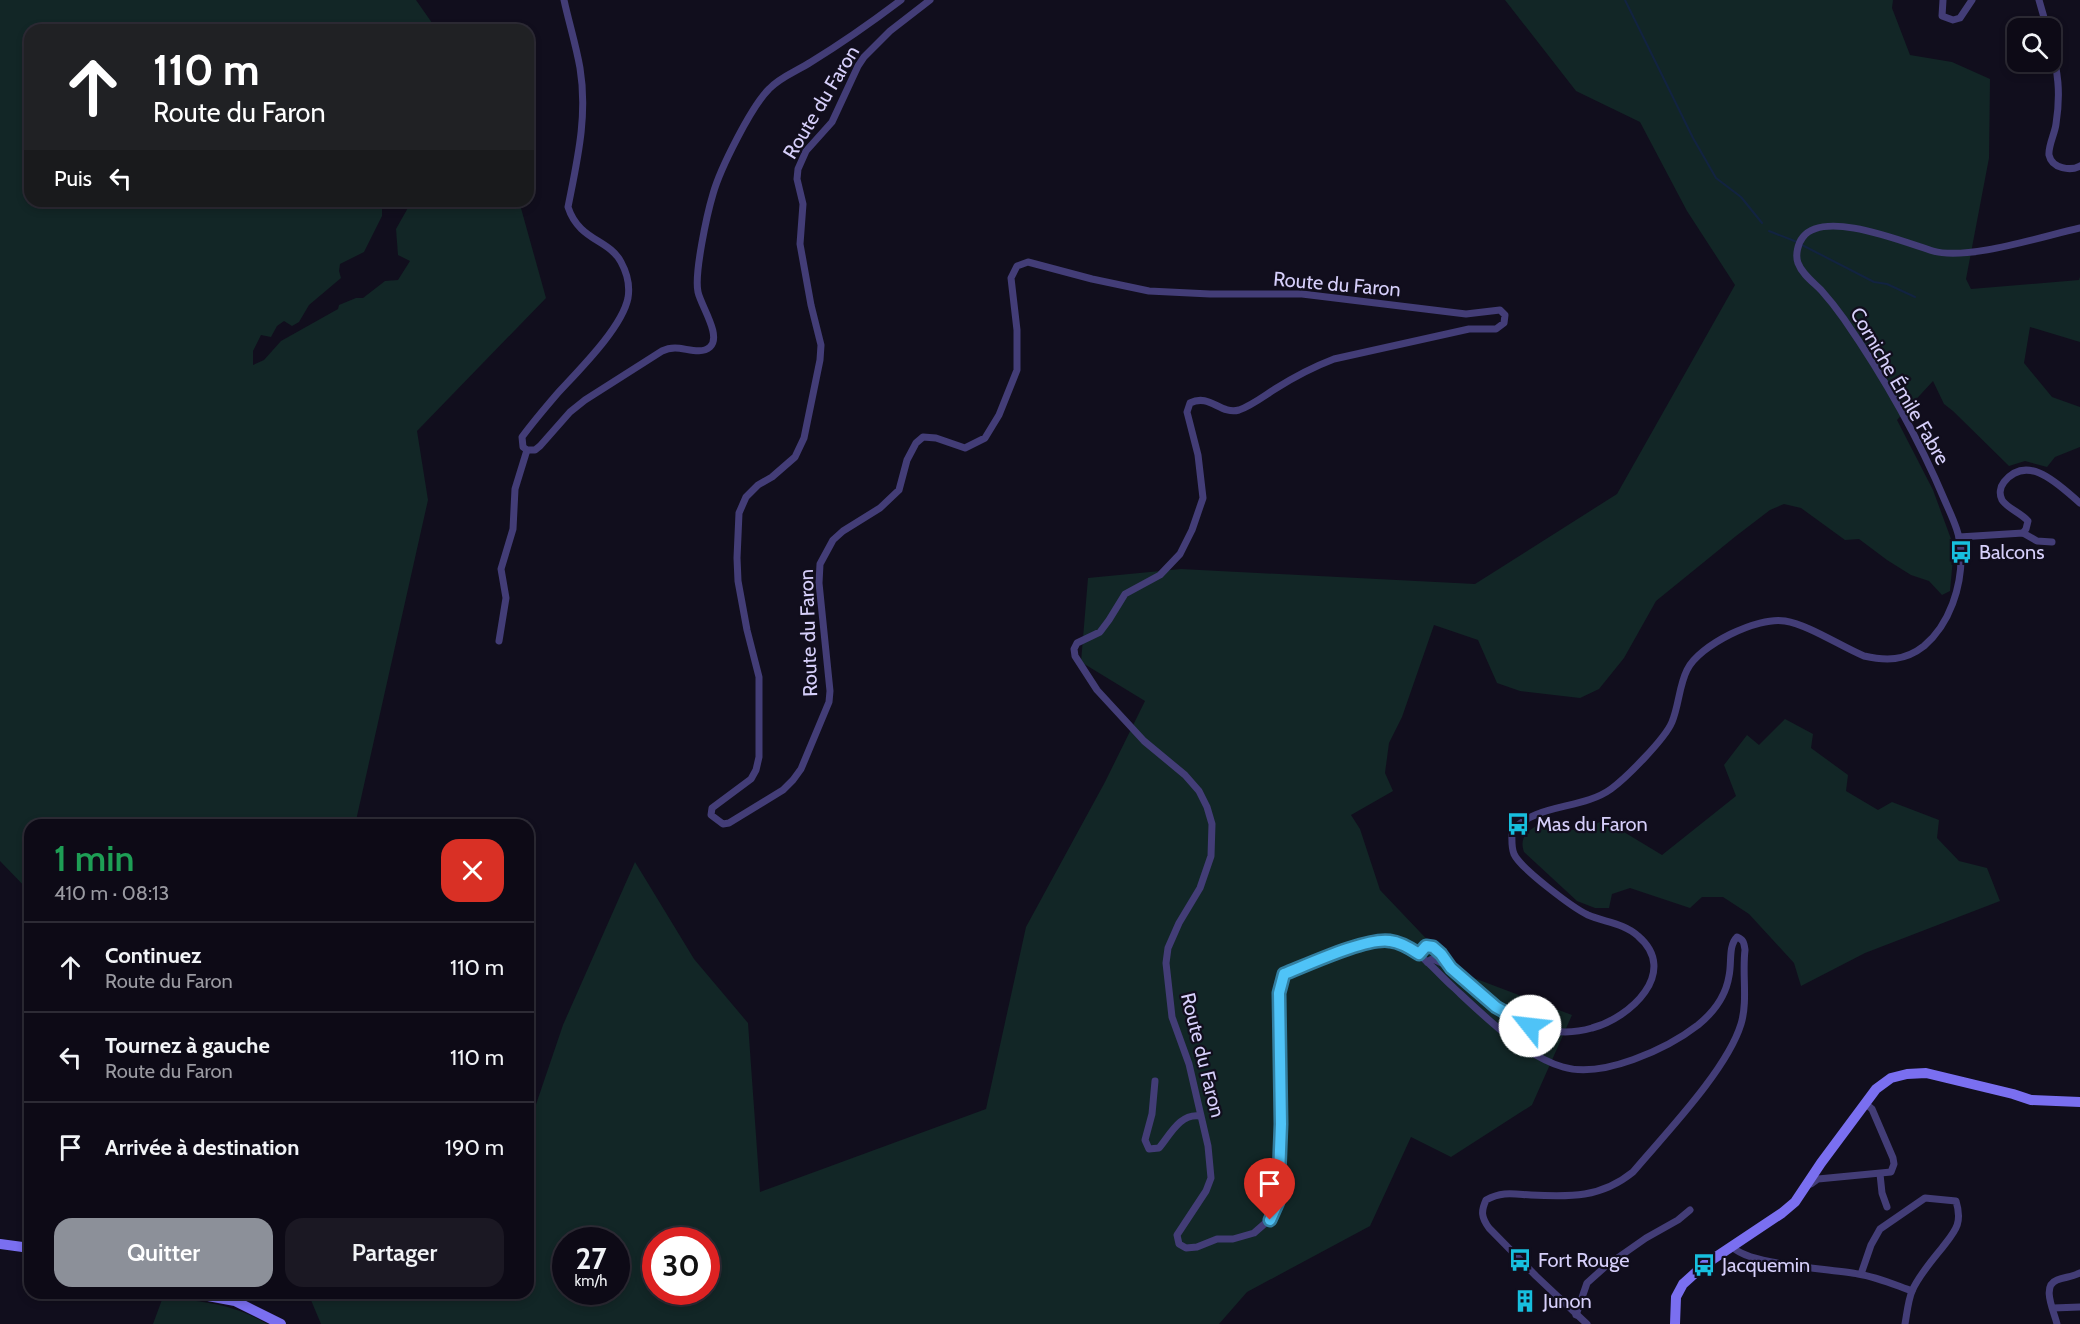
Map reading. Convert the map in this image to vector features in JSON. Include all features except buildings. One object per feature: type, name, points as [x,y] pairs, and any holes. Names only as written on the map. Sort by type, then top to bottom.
[{"type":"main road","points":[[1676,1324],[1676,1297],[1683,1284],[1704,1265],[1795,1202],[1821,1163],[1883,1082],[1899,1075],[1916,1073],[1944,1077],[2031,1100],[2080,1102]]},
{"type":"main road","points":[[0,1244],[24,1247]]},
{"type":"main road","points":[[224,1299],[235,1301],[281,1324]]},
{"type":"street","points":[[499,641],[506,598],[501,569],[513,529],[515,489],[528,450],[523,447],[522,437],[591,357],[622,313],[628,298],[627,277],[618,256],[580,230],[572,219],[568,207],[583,130],[583,109],[580,68],[564,0]]},
{"type":"street","name":"Route du Faron","points":[[528,450],[535,450],[540,446],[570,412],[585,400],[662,351],[672,348],[708,350],[713,344],[715,339],[711,324],[697,290],[698,275],[709,209],[714,190],[730,153],[766,91],[777,81],[833,48],[901,0]]},
{"type":"street","name":"Route du Faron","points":[[930,0],[890,31],[864,57],[832,122],[806,151],[798,169],[797,179],[803,204],[800,244],[821,345],[820,360],[804,438],[795,457],[772,477],[758,484],[746,497],[739,513],[738,581],[759,677],[759,757],[751,779],[712,808],[711,815],[723,824],[729,823],[783,790],[801,769],[829,702],[830,691],[819,583],[820,564],[833,540],[843,531],[880,508],[899,490],[907,460],[916,443],[923,438],[936,438],[965,448],[985,438],[999,415],[1017,370],[1017,330],[1011,278],[1017,266],[1028,262],[1149,291],[1210,294],[1302,294],[1466,314],[1500,310],[1505,315],[1504,323],[1496,329],[1469,329],[1334,359],[1314,366],[1238,410],[1220,408],[1203,399],[1190,403],[1187,412],[1188,423],[1198,455],[1203,498],[1192,530],[1180,554],[1160,574],[1125,594],[1100,632],[1077,643],[1074,649],[1075,656],[1097,690],[1144,741],[1185,775],[1199,791],[1208,807],[1212,824],[1211,856],[1200,888],[1179,923],[1168,948],[1166,963],[1172,1017],[1189,1064],[1208,1146],[1211,1178],[1206,1191],[1177,1235],[1179,1244],[1186,1248],[1197,1247],[1217,1239],[1233,1239],[1254,1233],[1270,1220],[1278,1202],[1281,1124],[1279,993],[1284,974],[1360,945],[1381,940],[1400,944],[1419,954]]},
{"type":"street","points":[[1943,0],[1942,16],[1953,20],[1960,18],[1972,0]]},
{"type":"street","points":[[2039,0],[2044,18]]},
{"type":"street","points":[[2057,72],[2059,79],[2056,124],[2049,155],[2051,160],[2065,169],[2073,170],[2080,166]]},
{"type":"street","name":"Corniche Émile Fabre","points":[[1419,954],[1426,946],[1433,947],[1451,968],[1496,1007],[1530,1026],[1565,1033],[1582,1032],[1617,1018],[1643,997],[1650,985],[1652,958],[1646,944],[1626,927],[1587,915],[1571,905],[1524,866],[1513,852],[1512,831],[1524,819],[1587,800],[1610,790],[1661,740],[1672,722],[1688,667],[1698,654],[1725,636],[1759,624],[1783,620],[1853,651],[1875,658],[1898,659],[1919,650],[1928,643],[1945,622],[1957,591],[1961,552],[1959,537],[1929,461],[1899,407],[1843,318],[1802,271],[1797,260],[1800,243],[1806,234],[1822,228],[1835,227],[1879,232],[1934,251],[1950,254],[1983,250],[2080,228]]},
{"type":"street","points":[[2023,533],[2028,521],[2003,502],[2000,494],[2002,485],[2012,474],[2025,470],[2038,471],[2048,476],[2080,503]]},
{"type":"street","points":[[1959,537],[2023,533],[2037,541],[2052,542]]},
{"type":"street","points":[[1419,954],[1480,1013],[1515,1041],[1563,1068],[1592,1069],[1638,1058],[1700,1024],[1724,993],[1729,978],[1734,939],[1737,937],[1744,942],[1743,1014],[1742,1023],[1734,1040],[1706,1084],[1633,1172],[1615,1185],[1595,1193],[1545,1196],[1506,1192],[1486,1200],[1482,1209],[1483,1219],[1489,1228],[1587,1324]]},
{"type":"street","name":"Corniche Émile Fabre","points":[[1427,962],[1432,959],[1451,968]]},
{"type":"street","points":[[1155,1081],[1152,1114],[1145,1140],[1149,1149],[1158,1148],[1180,1121],[1194,1115],[1200,1116]]},
{"type":"street","points":[[1808,1183],[1811,1184],[1818,1179],[1891,1172],[1894,1164],[1893,1158],[1872,1109],[1866,1104]]},
{"type":"street","points":[[1880,1174],[1882,1193],[1887,1207]]},
{"type":"street","points":[[1861,1274],[1871,1245],[1880,1229],[1925,1198],[1956,1201],[1959,1212],[1958,1225],[1912,1291],[1905,1324]]},
{"type":"street","points":[[1576,1315],[1587,1283],[1606,1266],[1646,1238],[1678,1220],[1689,1210]]},
{"type":"street","points":[[1732,1246],[1735,1251],[1753,1259],[1861,1274],[1912,1291]]},
{"type":"street","points":[[2057,1324],[2048,1290],[2050,1285],[2055,1281],[2080,1273]]},
{"type":"street","points":[[2053,1308],[2080,1307]]},
{"type":"green space","points":[[0,0],[416,0],[433,24],[24,24],[24,207],[382,207],[382,216],[364,252],[340,264],[341,278],[309,305],[299,322],[292,326],[284,321],[277,326],[271,337],[261,335],[253,351],[253,365],[264,360],[281,341],[338,309],[339,305],[356,298],[363,298],[385,281],[398,280],[410,261],[398,255],[396,229],[408,207],[521,207],[546,298],[417,431],[428,500],[356,819],[24,819],[24,886],[0,861]]},
{"type":"green space","points":[[1505,0],[1893,0],[1892,8],[1910,55],[1952,62],[1990,79],[1989,158],[1966,279],[1971,289],[2079,280],[2080,277],[2080,342],[2030,327],[2024,363],[2052,397],[2080,407],[2080,447],[2055,457],[2047,467],[2025,461],[2009,466],[1944,404],[1933,381],[1897,420],[1933,490],[1954,547],[1950,591],[1942,595],[1929,581],[1911,575],[1859,539],[1845,540],[1801,508],[1784,504],[1770,510],[1656,601],[1624,658],[1599,689],[1580,698],[1520,691],[1497,683],[1478,640],[1434,625],[1402,717],[1389,743],[1385,773],[1393,791],[1351,815],[1360,829],[1380,890],[1458,972],[1572,1015],[1532,1105],[1451,1157],[1411,1137],[1370,1226],[1247,1292],[1219,1324],[321,1324],[311,1299],[534,1299],[534,1110],[563,1025],[635,862],[694,959],[748,1023],[760,1192],[986,1109],[1026,927],[1105,782],[1145,701],[1081,662],[1088,578],[1181,569],[1475,584],[1617,494],[1735,285],[1687,211],[1640,122],[1576,91]]},
{"type":"green space","points":[[1785,719],[1813,734],[1811,748],[1848,775],[1846,791],[1878,810],[1892,802],[1939,820],[1937,838],[1959,861],[1987,868],[2000,901],[1865,953],[1801,986],[1794,963],[1749,914],[1723,897],[1702,897],[1690,908],[1630,888],[1612,894],[1609,908],[1595,908],[1577,901],[1524,852],[1523,839],[1534,827],[1545,822],[1551,820],[1565,828],[1578,830],[1604,820],[1662,855],[1736,796],[1724,765],[1747,735],[1759,745]]},
{"type":"green space","points":[[162,1299],[179,1299],[229,1308],[267,1324],[153,1324]]},
{"type":"waterway","points":[[1625,0],[1693,138],[1716,178],[1741,197],[1762,223]]},
{"type":"waterway","points":[[1769,231],[1797,242]]},
{"type":"waterway","points":[[1802,245],[1874,282],[1887,284],[1915,297]]},
{"type":"place","name":"Balcons","points":[[1961,552]]},
{"type":"place","name":"Mas du Faron","points":[[1518,824]]},
{"type":"place","name":"Fort Rouge","points":[[1520,1260]]},
{"type":"place","name":"Jacquemin","points":[[1704,1265]]},
{"type":"place","name":"Junon","points":[[1525,1301]]},
{"type":"route","points":[[1270,1220],[1278,1202],[1281,1124],[1279,993],[1284,974],[1360,945],[1381,940],[1400,944],[1419,954],[1426,946],[1433,947],[1451,968],[1496,1007],[1530,1026]]}]
